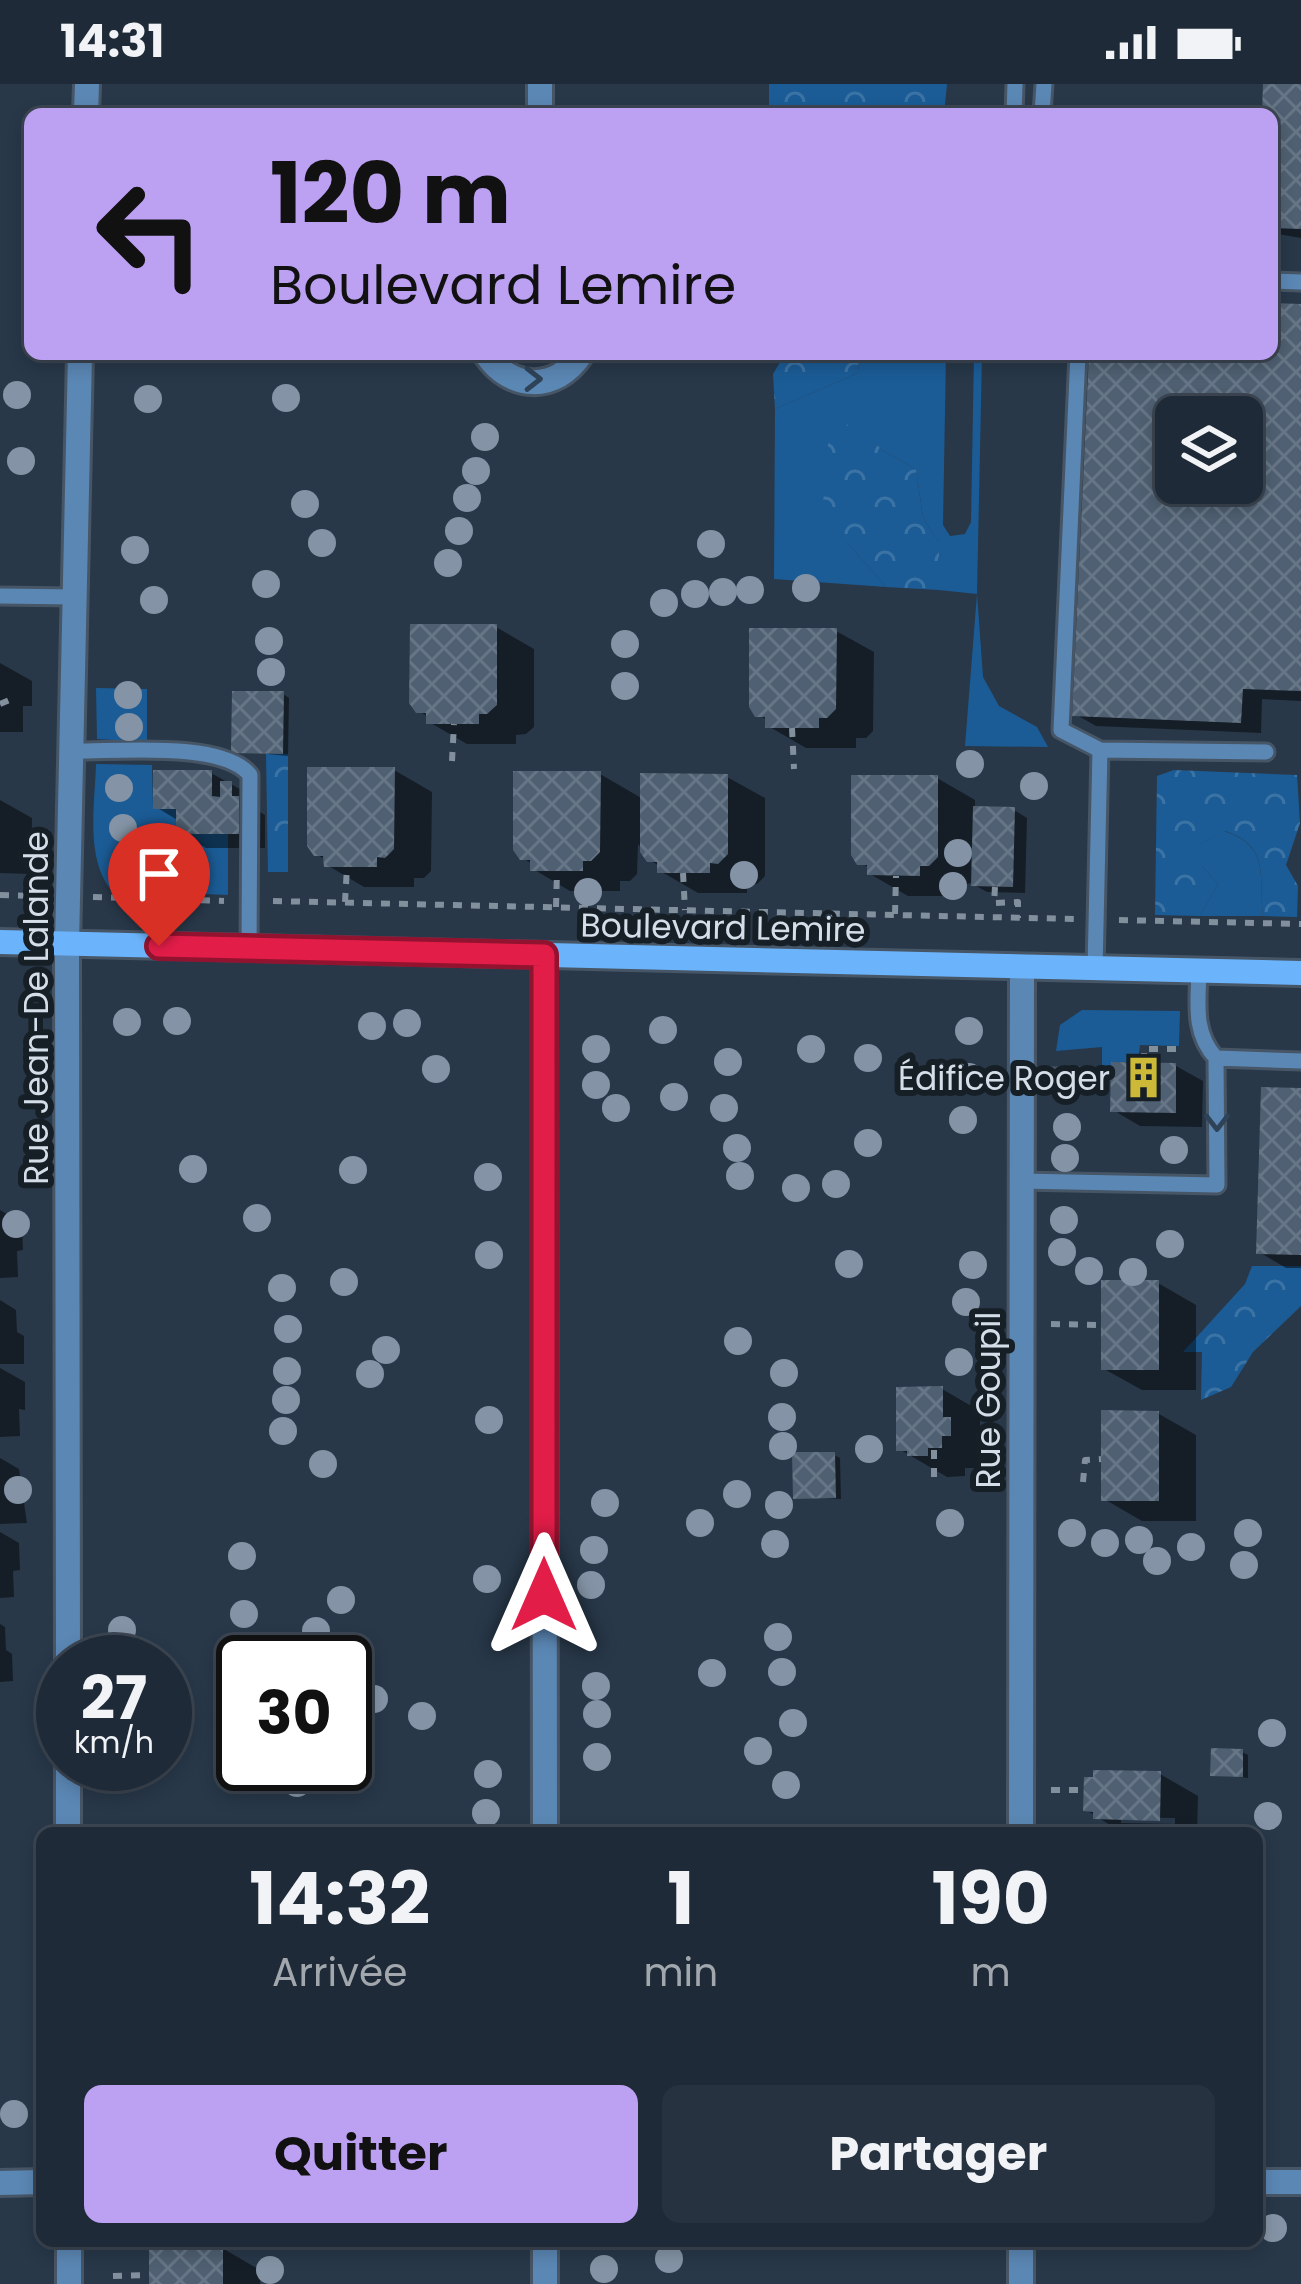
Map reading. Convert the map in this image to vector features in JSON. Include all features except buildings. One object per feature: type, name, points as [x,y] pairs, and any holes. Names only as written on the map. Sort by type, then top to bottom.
[{"type":"main road","name":"Boulevard Lemire","points":[[0,942],[1301,973]]},
{"type":"street","name":"Rue Jean-De Lalande","points":[[68,1635],[67,944],[80,360]]},
{"type":"street","points":[[492,360],[508,377],[524,383],[560,377],[576,360]]},
{"type":"street","points":[[544,955],[545,1827]]},
{"type":"street","name":"Rue Goupil","points":[[1021,1827],[1022,967]]},
{"type":"street","points":[[68,1791],[68,1827]]},
{"type":"street","points":[[0,2182],[36,2182]]},
{"type":"street","points":[[1263,2182],[1301,2182]]},
{"type":"street","points":[[69,2247],[69,2284]]},
{"type":"street","points":[[545,2247],[545,2284]]},
{"type":"street","points":[[1021,2247],[1021,2284]]},
{"type":"lane","points":[[1078,360],[1061,730],[1100,750],[1267,752]]},
{"type":"lane","points":[[0,596],[75,597]]},
{"type":"lane","points":[[1095,969],[1100,750]]},
{"type":"lane","points":[[71,751],[215,755],[244,767],[250,775]]},
{"type":"lane","points":[[249,754],[249,948]]},
{"type":"lane","points":[[1022,1181],[1217,1185],[1216,1058],[1199,1027],[1199,971]]},
{"type":"lane","points":[[1216,1058],[1301,1061]]},
{"type":"lane","points":[[1022,1077],[1090,1077]]},
{"type":"path","points":[[0,704],[16,697]]},
{"type":"path","points":[[452,761],[454,724]]},
{"type":"path","points":[[792,728],[794,769]]},
{"type":"path","points":[[345,902],[347,867]]},
{"type":"path","points":[[556,871],[556,907]]},
{"type":"path","points":[[683,873],[685,910]]},
{"type":"path","points":[[896,876],[896,914]]},
{"type":"path","points":[[995,887],[994,903],[1018,902],[1018,918]]},
{"type":"path","points":[[0,895],[19,895]]},
{"type":"path","points":[[112,897],[228,901]]},
{"type":"path","name":"Boulevard Lemire","points":[[267,901],[1063,920]]},
{"type":"path","points":[[1153,920],[1301,924]]},
{"type":"path","points":[[1144,1062],[1144,1049],[1178,1049]]},
{"type":"path","points":[[1021,1323],[1101,1325]]},
{"type":"path","points":[[934,1448],[934,1477]]},
{"type":"path","points":[[1083,1482],[1084,1460],[1101,1460]]},
{"type":"path","points":[[113,2276],[149,2275]]},
{"type":"green space","points":[[769,84],[947,84],[945,108],[769,108]]},
{"type":"green space","points":[[781,360],[859,360],[858,373],[775,409],[773,374]]},
{"type":"green space","points":[[859,360],[946,360],[943,525],[950,536],[965,534],[971,522],[974,360],[982,360],[977,594],[939,590],[939,542],[923,518],[916,469],[883,451],[862,430],[847,542],[886,587],[774,579],[775,409],[858,373]]},
{"type":"green space","points":[[849,423],[883,451],[916,469],[923,518],[939,542],[939,590],[886,587],[847,542],[826,529],[823,503],[828,444]]},
{"type":"green space","points":[[977,594],[983,677],[999,706],[1037,727],[1048,747],[965,746]]},
{"type":"green space","points":[[96,688],[147,689],[147,742],[97,739]]},
{"type":"green space","points":[[266,754],[288,754],[288,872],[268,872]]},
{"type":"green space","points":[[96,764],[152,765],[153,808],[176,809],[176,834],[228,834],[228,895],[111,890],[95,846]]},
{"type":"green space","points":[[1174,770],[1297,775],[1300,823],[1286,865],[1298,886],[1297,917],[1263,916],[1256,854],[1225,831],[1202,843],[1202,866],[1218,884],[1200,916],[1155,915],[1157,776]]},
{"type":"green space","points":[[1224,831],[1239,837],[1256,854],[1263,916],[1200,916],[1218,884],[1202,866],[1202,843]]},
{"type":"green space","points":[[1082,1010],[1180,1011],[1179,1046],[1140,1045],[1138,1062],[1112,1062],[1111,1066],[1102,1066],[1102,1047],[1056,1051],[1060,1025]]},
{"type":"green space","points":[[1252,1266],[1301,1266],[1301,1306],[1253,1352],[1231,1387],[1201,1400],[1202,1352],[1183,1352],[1245,1284]]},
{"type":"place","name":"Édifice Roger","points":[[1144,1078]]},
{"type":"route","points":[[159,946],[544,955],[544,1595]]}]
